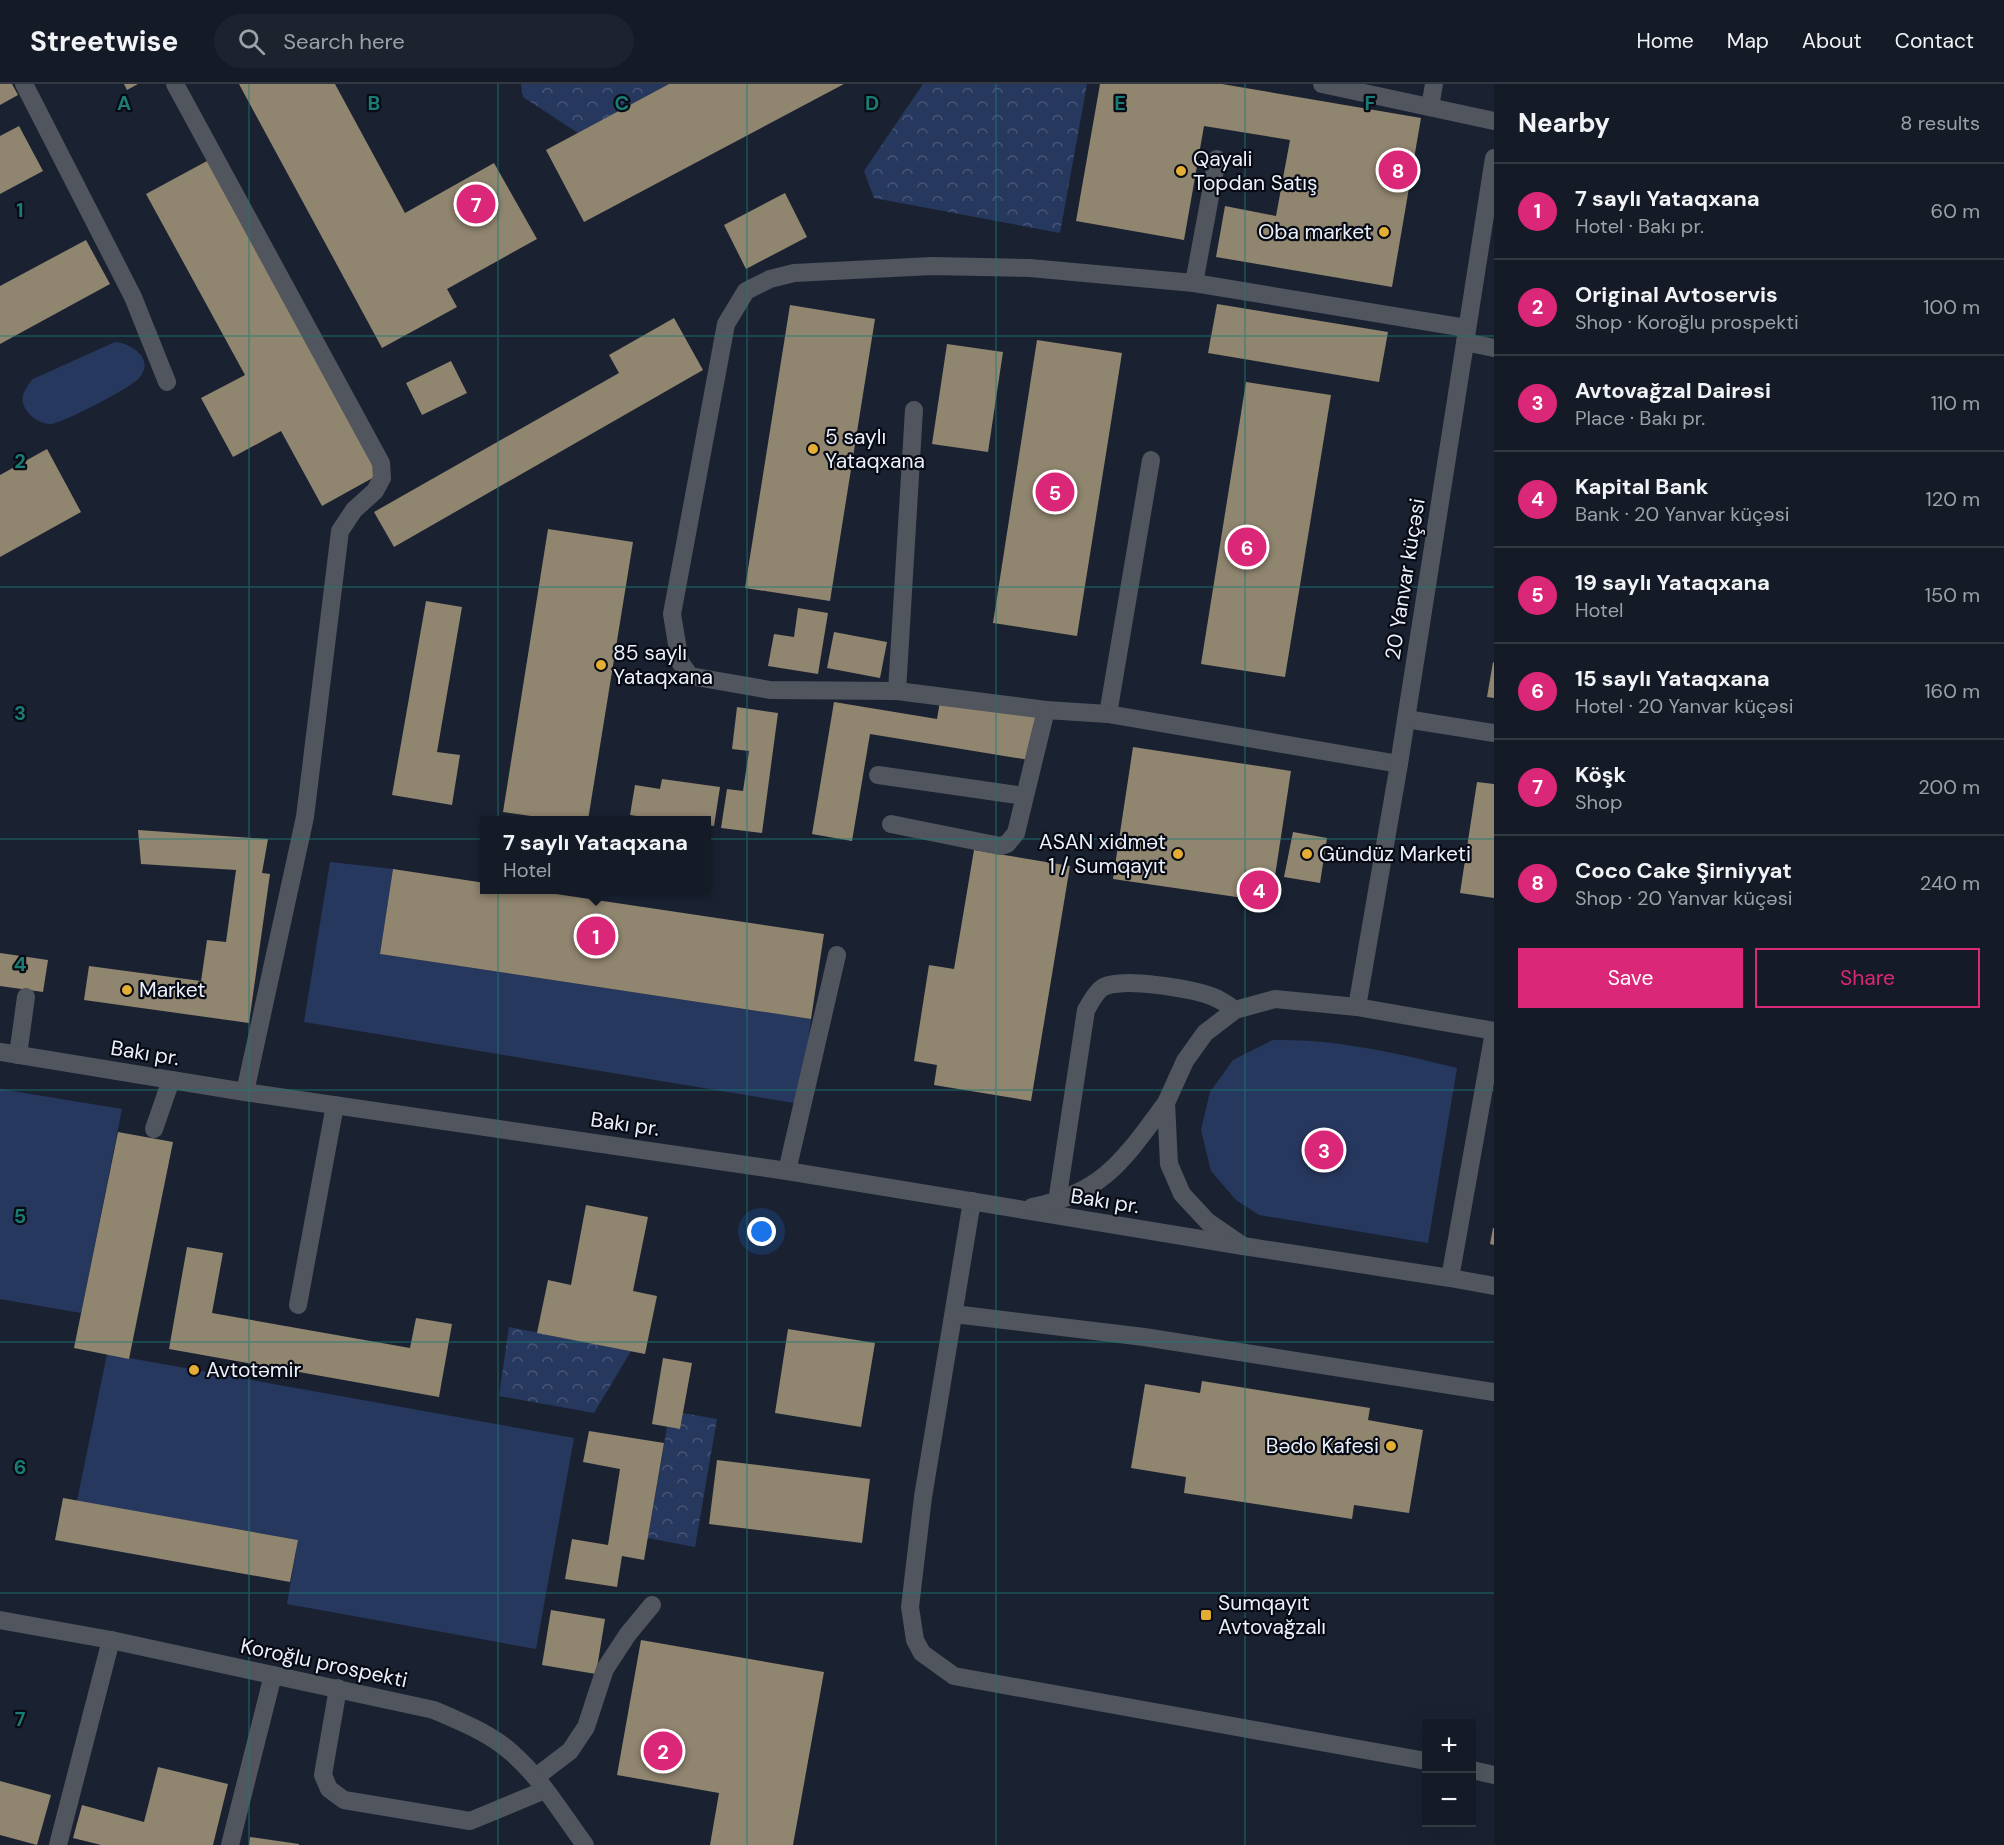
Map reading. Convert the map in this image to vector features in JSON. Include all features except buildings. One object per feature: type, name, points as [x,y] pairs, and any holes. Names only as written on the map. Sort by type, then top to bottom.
[{"type":"street","points":[[24,84],[133,297],[167,382]]},
{"type":"street","points":[[175,84],[381,463],[382,478],[375,491],[354,510],[340,531],[305,817],[245,1092]]},
{"type":"street","points":[[1322,84],[1494,122]]},
{"type":"street","points":[[1431,107],[1434,84]]},
{"type":"street","name":"20 Yanvar küçəsi","points":[[1357,1007],[1399,764],[1494,158]]},
{"type":"street","points":[[1194,283],[1217,159]]},
{"type":"street","points":[[1399,764],[1108,714],[1046,710],[897,691],[770,690],[690,676],[680,662],[672,614],[726,324],[734,306],[746,291],[770,279],[794,273],[932,266],[1029,268],[1194,283],[1465,335],[1494,348]]},
{"type":"street","points":[[897,691],[914,410]]},
{"type":"street","points":[[1108,714],[1151,460]]},
{"type":"street","points":[[891,824],[1000,846],[1007,844],[1016,833],[1046,710]]},
{"type":"street","points":[[1406,719],[1494,733]]},
{"type":"street","points":[[878,775],[1024,796]]},
{"type":"street","points":[[787,1171],[837,956]]},
{"type":"street","points":[[1057,1202],[1086,1010],[1094,996],[1103,987],[1117,982],[1186,990],[1213,996],[1236,1010]]},
{"type":"street","points":[[9,1053],[26,997]]},
{"type":"street","points":[[1018,1209],[1057,1202],[1084,1191],[1107,1176],[1131,1150],[1166,1103],[1185,1060],[1205,1033],[1236,1010],[1275,999],[1357,1007],[1494,1032],[1450,1278],[1494,1286]]},
{"type":"street","name":"Bakı pr.","points":[[9,1053],[245,1092],[787,1171],[1450,1278]]},
{"type":"street","points":[[154,1129],[171,1080]]},
{"type":"street","points":[[1166,1103],[1169,1164],[1182,1194],[1208,1222],[1243,1246]]},
{"type":"street","points":[[298,1305],[335,1105]]},
{"type":"street","points":[[972,1201],[923,1497],[910,1607],[915,1640],[922,1653],[954,1676],[1422,1760]]},
{"type":"street","points":[[954,1314],[1144,1337],[1494,1392]]},
{"type":"street","points":[[338,1688],[323,1775],[328,1789],[344,1800],[470,1821],[540,1783],[570,1751],[586,1727],[606,1669],[628,1634],[652,1605]]},
{"type":"street","name":"Koroğlu prospekti","points":[[0,1620],[111,1640],[434,1710],[476,1728],[512,1752],[540,1783],[585,1845]]},
{"type":"street","points":[[58,1845],[111,1640]]},
{"type":"street","points":[[230,1845],[273,1675]]},
{"type":"street","points":[[1476,1771],[1494,1775]]},
{"type":"green space","points":[[521,84],[669,84],[578,133],[523,97]]},
{"type":"green space","points":[[923,84],[1087,84],[1060,233],[874,198],[864,171]]},
{"type":"green space","points":[[115,342],[128,345],[143,358],[144,370],[135,382],[69,418],[51,424],[43,423],[27,411],[23,404],[23,396],[33,379]]},
{"type":"green space","points":[[330,862],[393,869],[380,954],[811,1019],[800,1104],[304,1022]]},
{"type":"green space","points":[[1273,1040],[1343,1044],[1457,1068],[1428,1243],[1259,1215],[1236,1200],[1211,1171],[1201,1130],[1210,1092],[1233,1060]]},
{"type":"green space","points":[[0,1089],[122,1109],[81,1313],[0,1299]]},
{"type":"green space","points":[[509,1327],[631,1351],[594,1413],[499,1396]]},
{"type":"green space","points":[[107,1354],[574,1438],[536,1649],[287,1604],[298,1540],[77,1501]]},
{"type":"green space","points":[[683,1413],[717,1419],[695,1547],[648,1538],[667,1427],[680,1429]]},
{"type":"place","name":"Coco Cake Şirniyyat","points":[[1398,170]]},
{"type":"place","name":"Qayali Topdan Satış","points":[[1181,171]]},
{"type":"place","name":"Köşk","points":[[476,204]]},
{"type":"place","name":"Oba market","points":[[1384,232]]},
{"type":"place","name":"5 saylı Yataqxana","points":[[813,449]]},
{"type":"place","name":"19 saylı Yataqxana","points":[[1055,492]]},
{"type":"place","name":"15 saylı Yataqxana","points":[[1247,547]]},
{"type":"place","name":"85 saylı Yataqxana","points":[[601,665]]},
{"type":"place","name":"ASAN xidmət 1 / Sumqayıt","points":[[1178,854]]},
{"type":"place","name":"Gündüz Marketi","points":[[1307,854]]},
{"type":"place","name":"Kapital Bank","points":[[1259,890]]},
{"type":"place","name":"7 saylı Yataqxana","points":[[596,936]]},
{"type":"place","name":"Market","points":[[127,990]]},
{"type":"place","name":"Avtovağzal Dairəsi","points":[[1324,1150]]},
{"type":"place","name":"Avtotəmir","points":[[194,1370]]},
{"type":"place","name":"Bədo Kafesi","points":[[1391,1446]]},
{"type":"place","name":"Sumqayıt Avtovağzalı","points":[[1206,1615]]},
{"type":"place","name":"Original Avtoservis","points":[[663,1751]]}]
